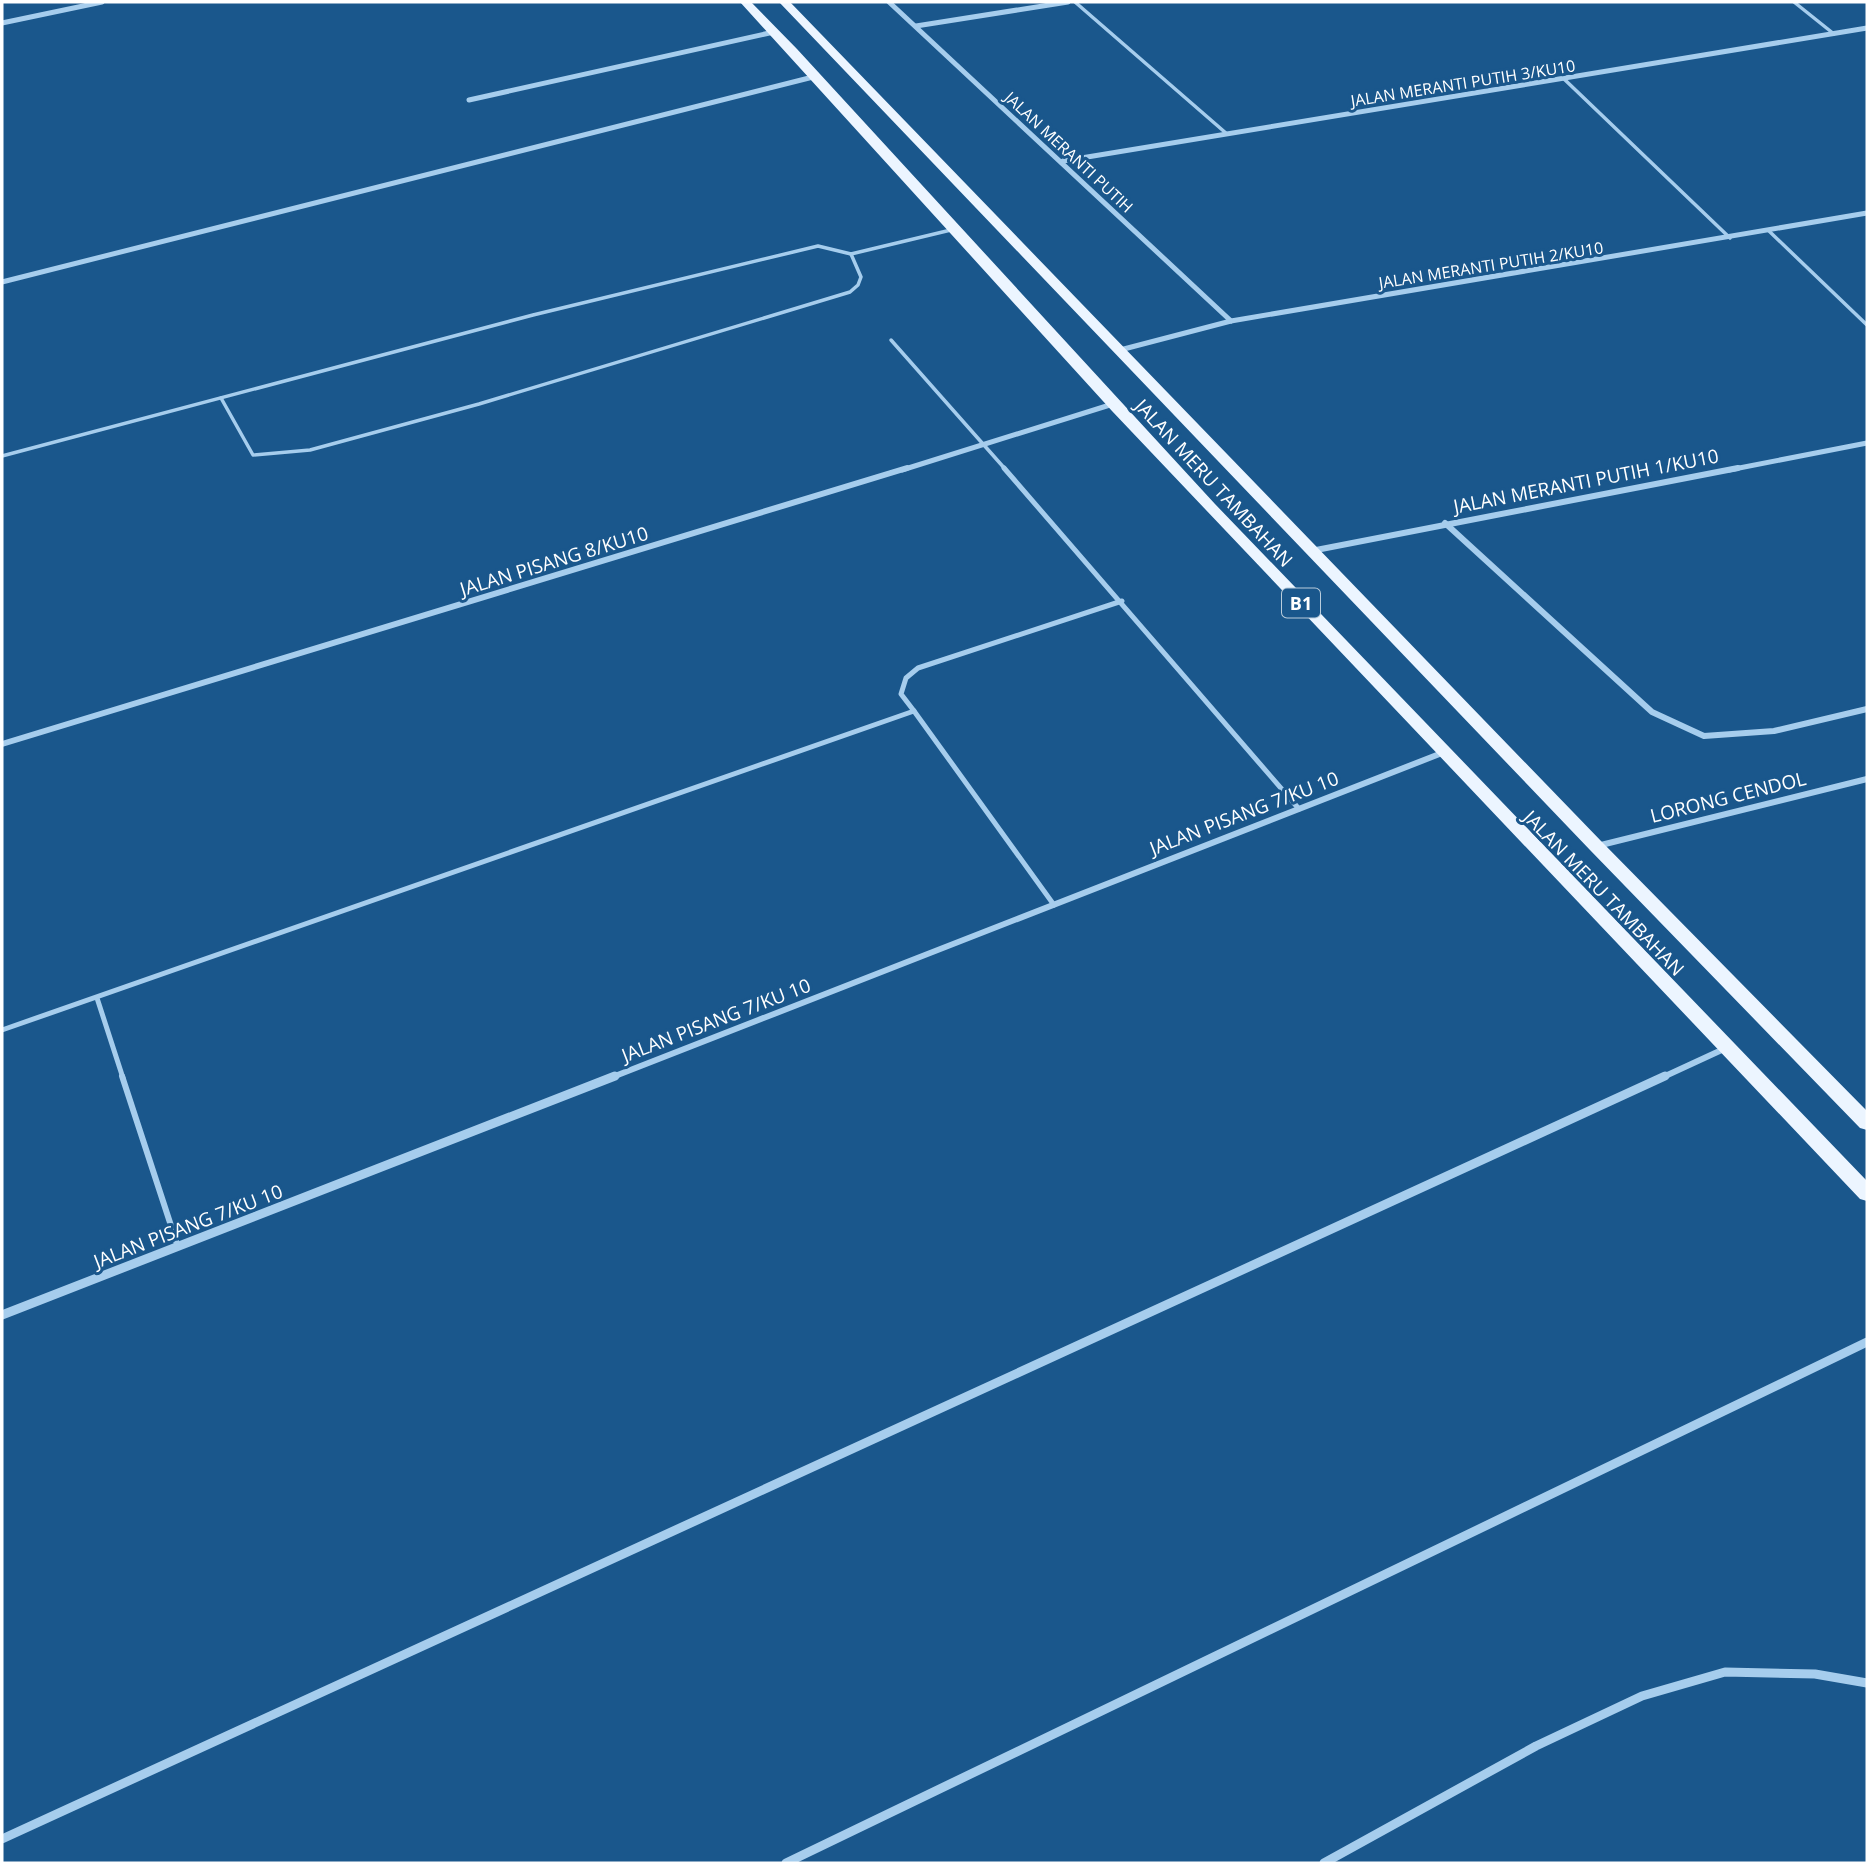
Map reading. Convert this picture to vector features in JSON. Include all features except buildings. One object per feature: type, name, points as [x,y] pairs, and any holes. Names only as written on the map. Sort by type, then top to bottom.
[{"type":"main road","name":"JALAN MERU TAMBAHAN","points":[[746,2],[817,76],[1114,404],[1442,753],[1867,1193]]},
{"type":"main road","name":"JALAN MERU TAMBAHAN","points":[[784,2],[1311,551],[1867,1123]]},
{"type":"street","points":[[2,23],[102,2]]},
{"type":"street","name":"JALAN MERANTI PUTIH","points":[[889,2],[1063,161],[1231,321]]},
{"type":"street","points":[[916,26],[1068,2]]},
{"type":"street","name":"JALAN MERANTI PUTIH 3/KU10","points":[[1063,161],[1867,28]]},
{"type":"street","points":[[469,100],[774,32]]},
{"type":"street","points":[[2,282],[817,76]]},
{"type":"street","name":"JALAN MERANTI PUTIH 2/KU10","points":[[1120,350],[1231,321],[1867,213]]},
{"type":"street","name":"JALAN PISANG 8/KU10","points":[[2,744],[1114,404]]},
{"type":"street","name":"JALAN MERANTI PUTIH 1/KU10","points":[[1311,551],[1867,443]]},
{"type":"street","points":[[1446,523],[1652,712],[1704,736],[1774,731],[1867,709]]},
{"type":"street","name":"JALAN PISANG 7/KU 10","points":[[2,1315],[1442,753]]},
{"type":"street","name":"LORONG CENDOL","points":[[1596,846],[1867,779]]},
{"type":"street","points":[[2,1839],[1726,1048]]},
{"type":"street","points":[[786,1863],[1867,1342]]},
{"type":"street","points":[[1324,1863],[1535,1746],[1642,1696],[1726,1672],[1815,1674],[1867,1683]]},
{"type":"lane","points":[[1075,2],[1227,134]]},
{"type":"lane","points":[[1794,2],[1834,34]]},
{"type":"lane","points":[[1563,78],[1730,238]]},
{"type":"lane","points":[[2,456],[533,315],[818,247],[851,254],[955,229]]},
{"type":"lane","points":[[1769,231],[1867,325]]},
{"type":"lane","points":[[221,398],[253,455],[310,450],[479,404],[850,292],[858,285],[861,277],[851,254]]},
{"type":"lane","points":[[891,340],[1122,601],[1299,809]]},
{"type":"lane","points":[[1054,905],[901,694],[901,682],[910,671],[929,662],[1122,601]]},
{"type":"lane","points":[[2,1030],[914,711]]},
{"type":"lane","points":[[97,998],[178,1247]]}]
